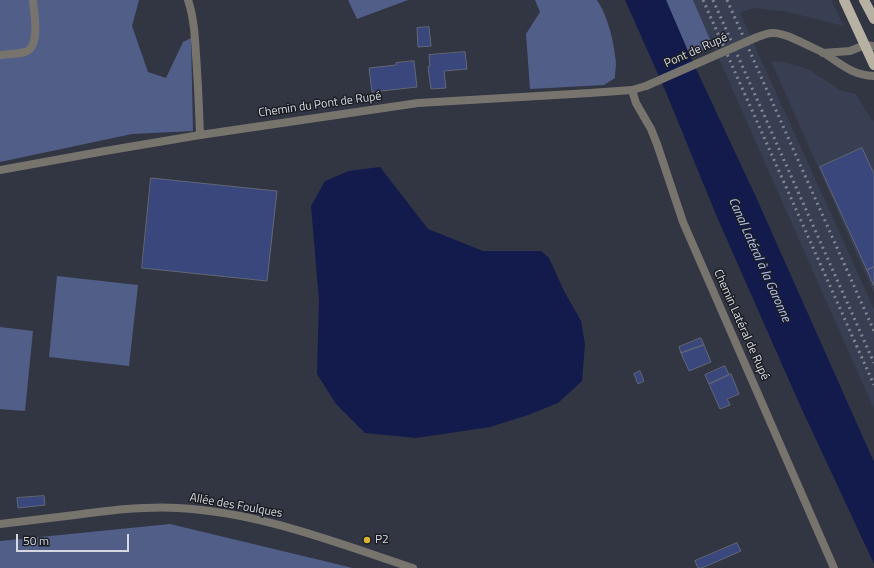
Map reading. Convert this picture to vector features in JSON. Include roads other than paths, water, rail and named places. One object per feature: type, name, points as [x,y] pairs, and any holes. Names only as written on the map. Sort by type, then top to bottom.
[{"type":"main road","points":[[844,0],[869,46],[874,66]]},
{"type":"main road","points":[[864,0],[874,19]]},
{"type":"street","points":[[0,55],[26,51],[34,45],[33,0]]},
{"type":"street","points":[[188,0],[191,10],[195,41],[200,135]]},
{"type":"street","name":"Pont de Rupé","points":[[646,86],[755,38],[771,33],[781,34],[824,53]]},
{"type":"street","points":[[824,53],[850,51],[869,46]]},
{"type":"street","points":[[824,53],[849,70],[866,76],[874,76]]},
{"type":"street","name":"Chemin du Pont de Rupé","points":[[0,170],[200,135],[418,103],[632,90],[646,86]]},
{"type":"street","name":"Chemin Latéral de Rupé","points":[[632,90],[636,104],[651,129],[657,144],[683,222],[834,568]]},
{"type":"street","name":"Allée des Foulques","points":[[0,524],[122,509],[179,508],[219,512],[262,521],[314,535],[413,568]]},
{"type":"water","name":"Canal Latéral à la Garonne","points":[[625,0],[666,0],[874,462],[874,564],[799,403],[717,217],[665,90]]},
{"type":"water","points":[[380,167],[428,229],[483,251],[541,251],[549,258],[564,291],[581,321],[585,344],[582,381],[558,403],[528,415],[490,427],[416,438],[365,433],[336,404],[317,374],[319,301],[311,206],[325,181],[349,171]]},
{"type":"railway","points":[[703,0],[874,385]]},
{"type":"railway","points":[[713,0],[874,363]]},
{"type":"railway","points":[[727,0],[874,331]]},
{"type":"place","name":"P2","points":[[367,540]]}]
